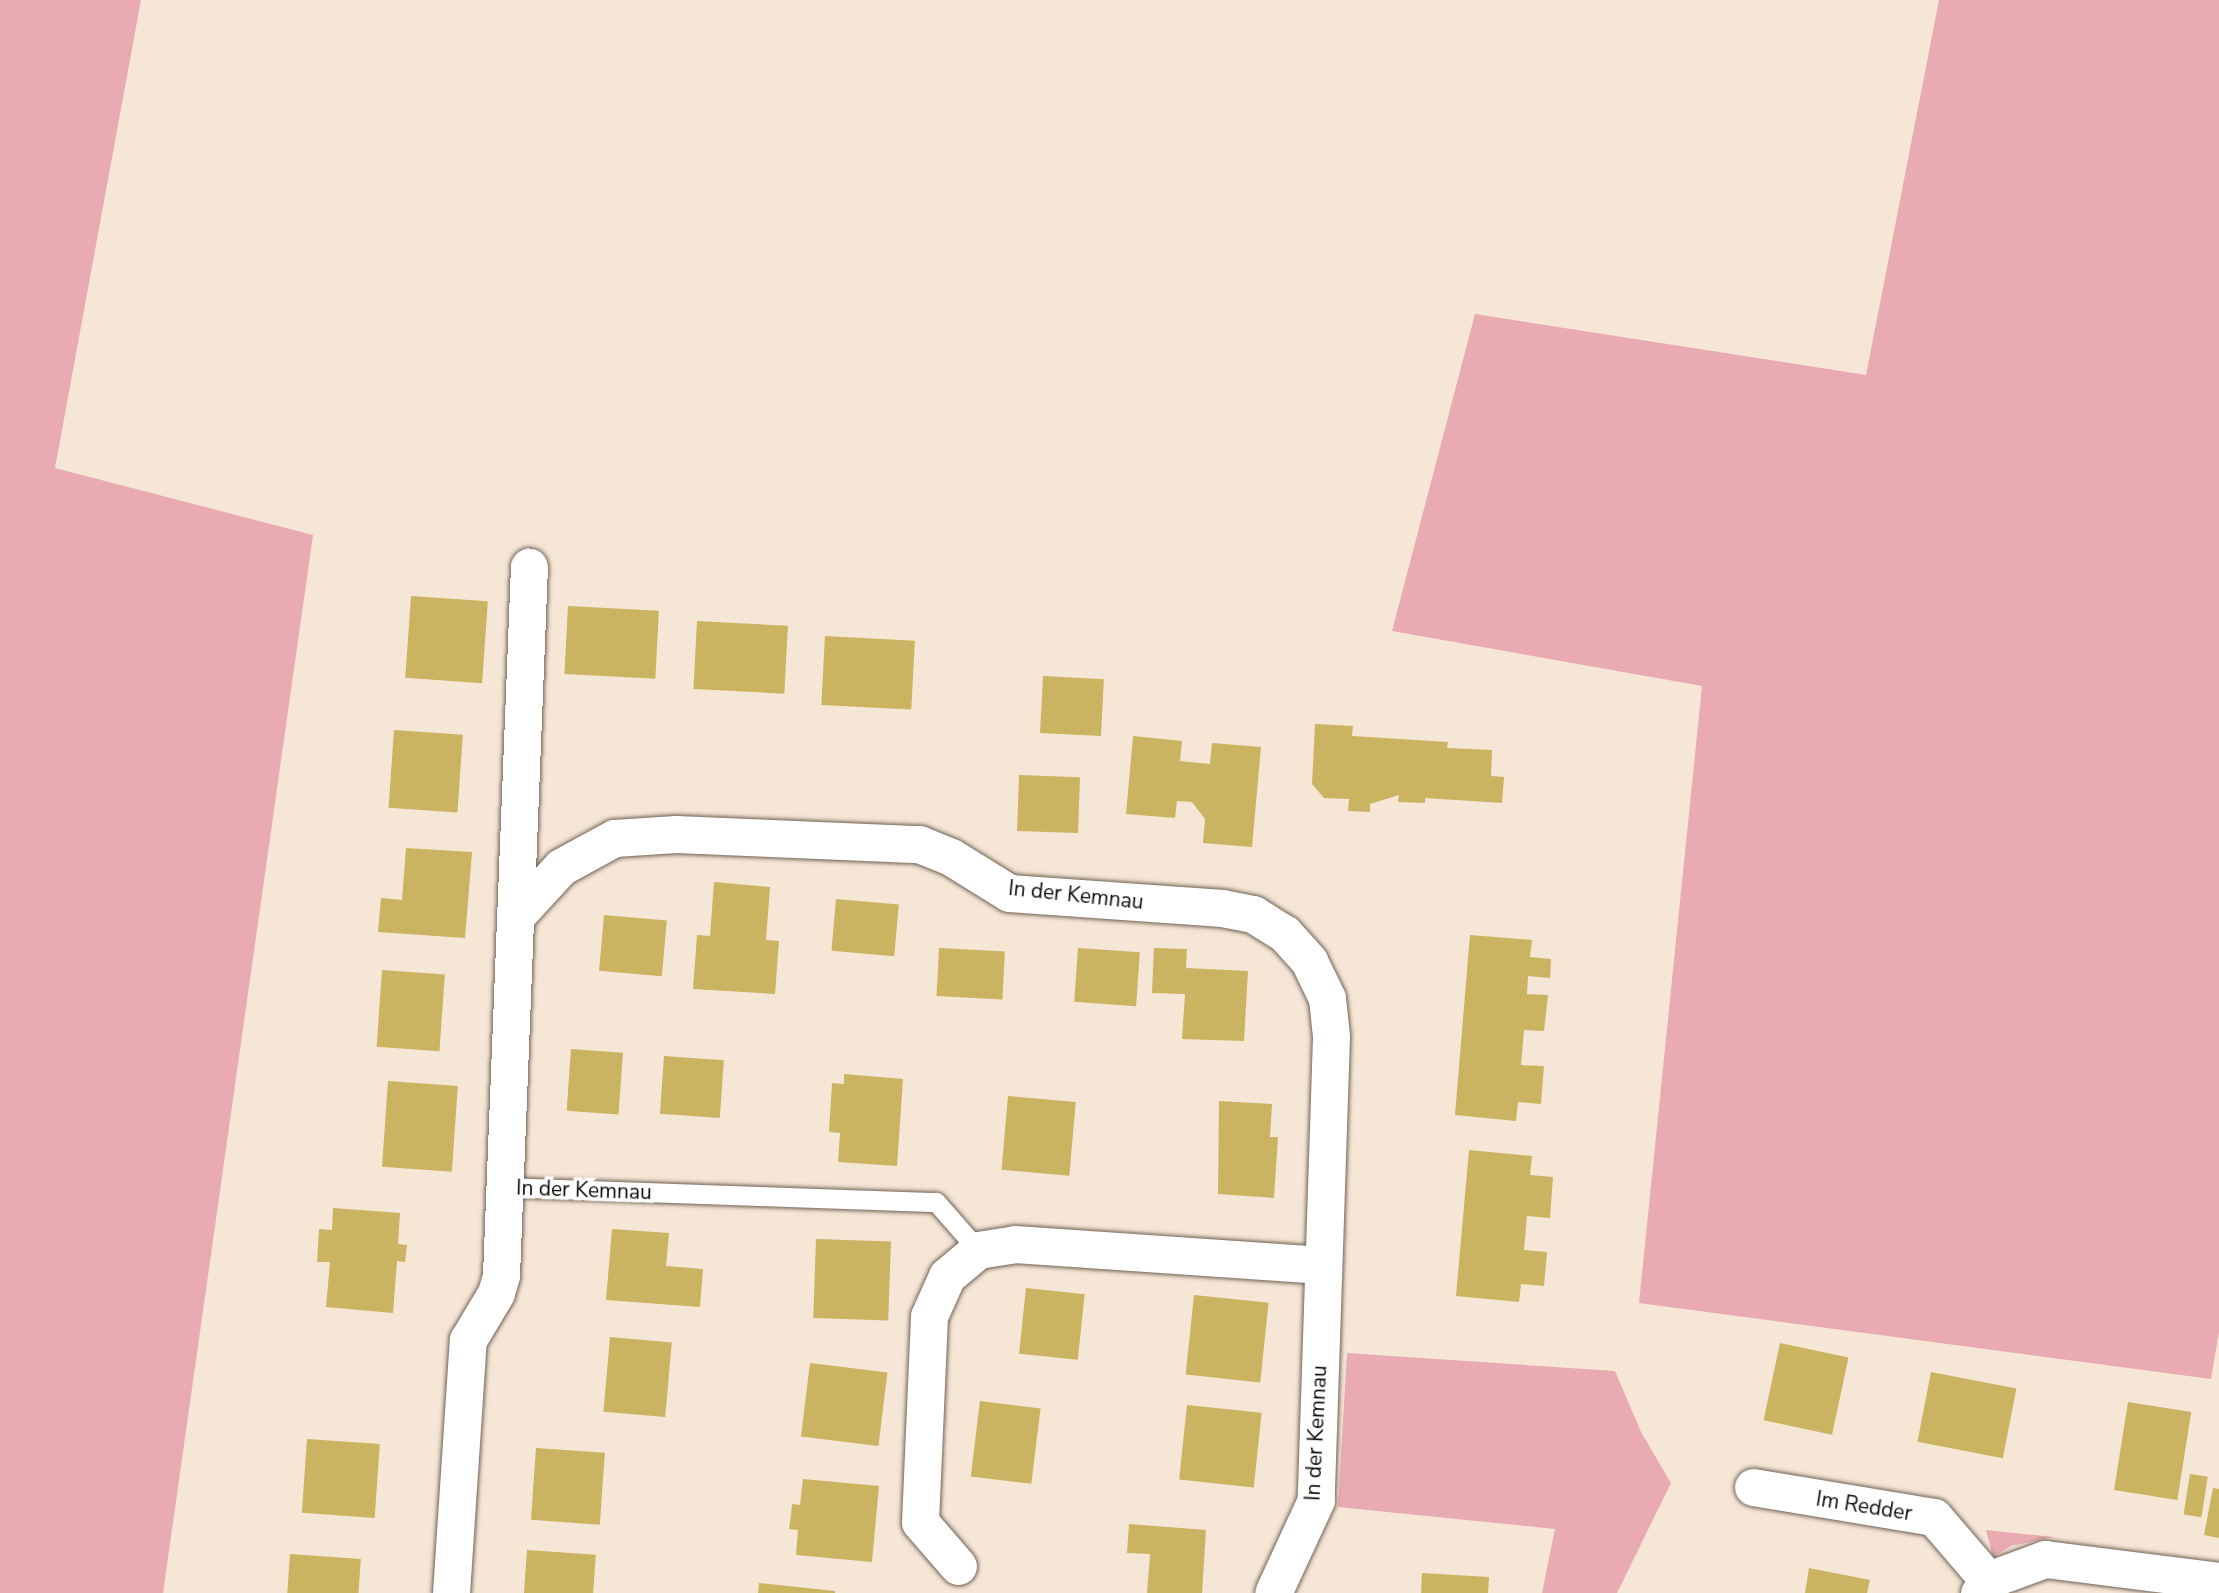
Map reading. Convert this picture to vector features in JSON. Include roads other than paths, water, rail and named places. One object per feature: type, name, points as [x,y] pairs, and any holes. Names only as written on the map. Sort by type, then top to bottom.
[{"type":"street","name":"In der Kemnau","points":[[451,1593],[468,1340],[499,1284],[528,567]]},
{"type":"street","name":"In der Kemnau","points":[[515,917],[561,867],[614,838],[663,834],[919,844],[951,857],[1009,893],[1222,908],[1252,914],[1284,933],[1309,961],[1327,998],[1331,1037],[1315,1500],[1273,1593]]},
{"type":"street","points":[[958,1566],[920,1522],[929,1317],[947,1276],[978,1250],[1015,1244],[1322,1265]]},
{"type":"street","name":"Im Redder","points":[[1753,1487],[1934,1517],[1984,1586],[2045,1559],[2219,1581]]},
{"type":"lane","name":"In der Kemnau","points":[[504,1187],[936,1202],[978,1250]]}]
